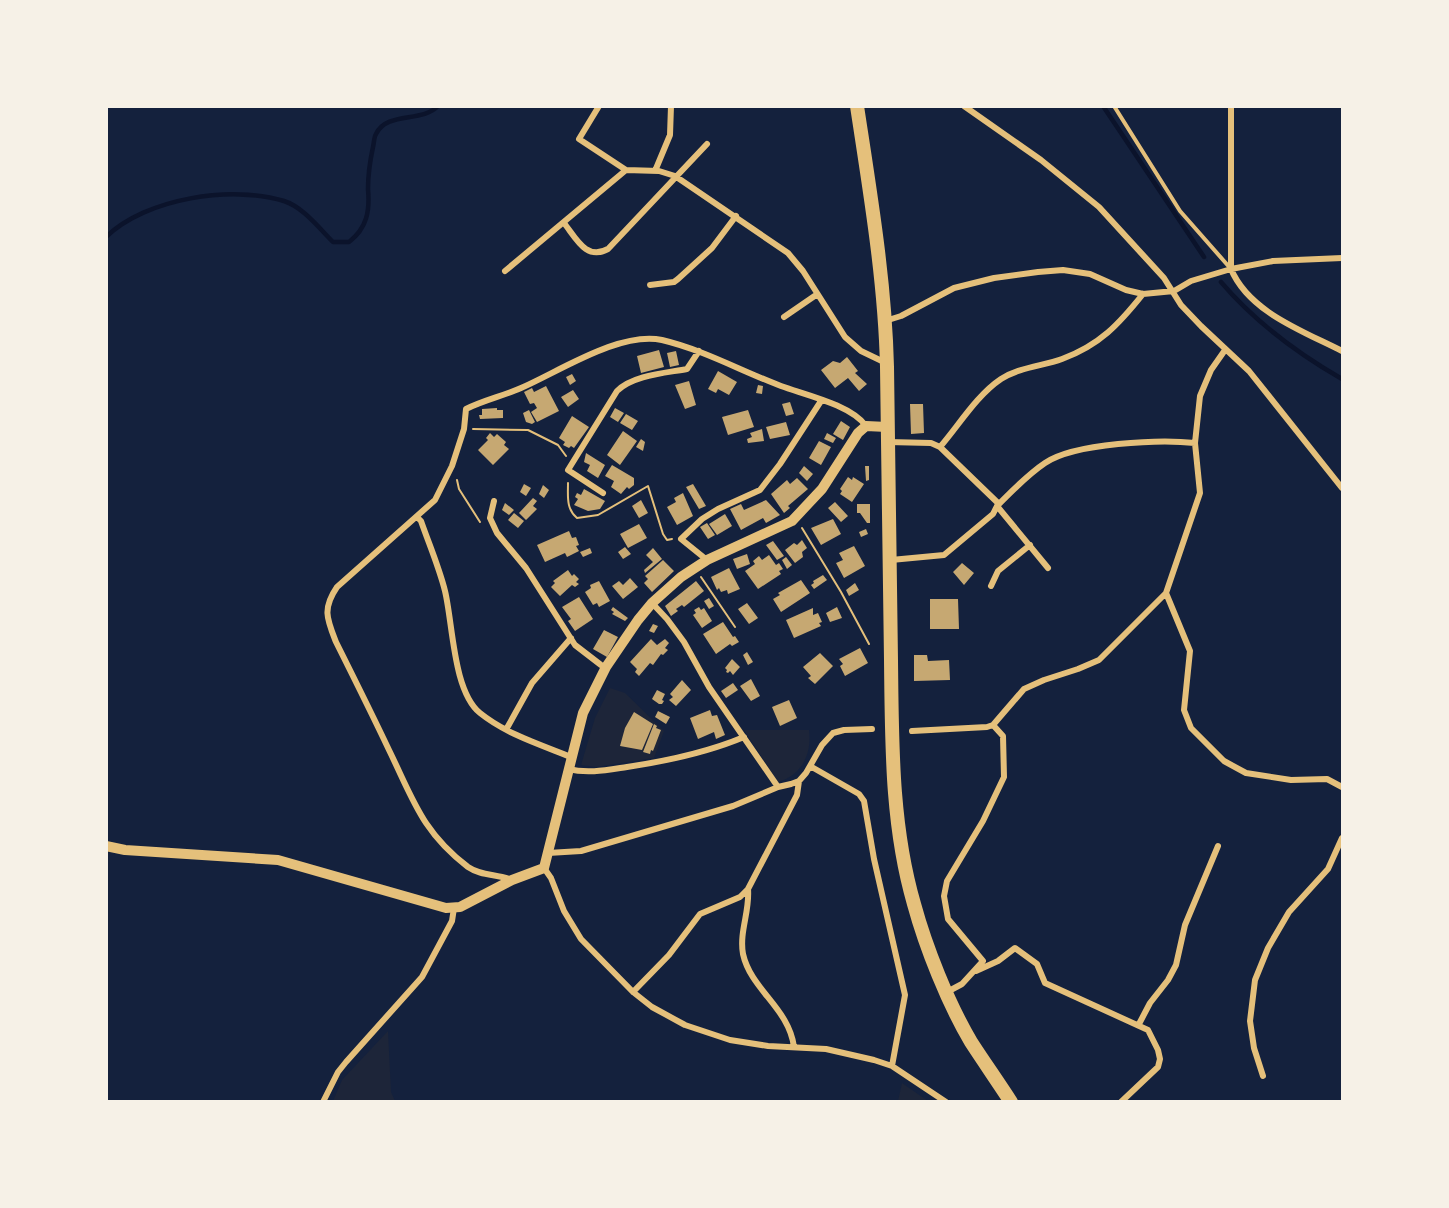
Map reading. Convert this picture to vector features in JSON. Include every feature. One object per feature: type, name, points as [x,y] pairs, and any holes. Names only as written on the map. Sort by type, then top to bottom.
[{"type":"highway","points":[[857,106],[885,321],[892,739],[898,822],[904,865],[914,906],[947,992],[971,1041],[1011,1101]]},
{"type":"main road","points":[[106,846],[125,850],[278,860],[431,904],[454,908],[512,880],[544,868],[583,713],[606,667],[652,603],[681,576],[707,560],[795,518],[822,489],[849,444],[866,426],[887,427]]},
{"type":"street","points":[[598,106],[579,140],[626,170],[655,171],[675,176],[788,253],[803,271],[844,337],[861,351],[887,363]]},
{"type":"street","points":[[655,171],[670,135],[671,106]]},
{"type":"street","points":[[964,106],[1041,160],[1099,207],[1164,278],[1181,305],[1249,371],[1342,488]]},
{"type":"street","points":[[1231,106],[1231,269],[1238,284],[1248,295],[1276,316],[1342,351]]},
{"type":"street","points":[[564,223],[589,252],[596,254],[608,249],[707,144]]},
{"type":"street","points":[[506,271],[626,170]]},
{"type":"street","points":[[650,285],[674,282],[678,279],[712,248],[736,216]]},
{"type":"street","points":[[885,321],[901,316],[954,288],[994,278],[1063,270],[1090,274],[1126,290],[1143,294],[1174,291],[1191,281],[1231,269],[1273,261],[1342,258]]},
{"type":"street","points":[[940,447],[987,391],[1003,378],[1033,366],[1061,359],[1097,343],[1122,321],[1143,294]]},
{"type":"street","points":[[784,317],[816,295]]},
{"type":"street","points":[[512,880],[486,875],[470,868],[426,826],[336,642],[328,621],[329,599],[338,587],[435,500],[452,466],[464,429],[466,409],[519,389],[612,345],[660,340],[699,351],[853,414],[860,417],[866,426]]},
{"type":"street","points":[[912,730],[987,728],[993,725],[1024,689],[1099,660],[1166,593],[1200,493],[1195,443],[1200,396],[1211,370],[1226,350]]},
{"type":"street","points":[[603,493],[568,470],[616,391],[622,386],[641,379],[687,369],[699,351]]},
{"type":"street","points":[[707,560],[681,538],[702,519],[718,509],[760,490],[821,401]]},
{"type":"street","points":[[889,560],[944,555],[993,514],[998,505],[1047,461],[1099,447],[1179,441],[1195,443]]},
{"type":"street","points":[[887,442],[931,443],[940,447],[998,505],[1048,568]]},
{"type":"street","points":[[494,501],[490,518],[497,533],[526,568],[571,638],[606,667]]},
{"type":"street","points":[[417,517],[421,521],[445,592],[450,633],[465,692],[471,704],[480,713],[507,728],[571,758]]},
{"type":"street","points":[[991,586],[998,572],[1030,545]]},
{"type":"street","points":[[1166,593],[1190,651],[1184,710],[1191,728],[1224,761],[1246,774],[1291,780],[1327,778],[1342,787]]},
{"type":"street","points":[[652,603],[684,642],[709,687],[778,787]]},
{"type":"street","points":[[507,728],[532,683],[571,638]]},
{"type":"street","points":[[947,992],[962,984],[983,961],[948,919],[944,896],[947,881],[983,821],[1004,777],[1003,736],[993,725]]},
{"type":"street","points":[[633,992],[669,955],[700,914],[740,897],[748,889],[797,795],[799,781],[822,745],[833,733],[844,730],[872,729]]},
{"type":"street","points":[[568,769],[580,772],[600,771],[656,763],[744,737]]},
{"type":"street","points":[[810,766],[859,794],[864,801],[874,859],[905,995],[892,1066]]},
{"type":"street","points":[[548,853],[581,851],[733,806],[778,787],[799,781]]},
{"type":"street","points":[[1263,1076],[1254,1048],[1250,1021],[1255,980],[1268,948],[1289,912],[1328,868],[1342,838]]},
{"type":"street","points":[[1139,1024],[1150,1003],[1176,965],[1185,925],[1218,846]]},
{"type":"street","points":[[544,868],[551,878],[564,911],[581,939],[633,992],[652,1007],[685,1025],[730,1040],[768,1046],[826,1049],[874,1060],[892,1066],[946,1101]]},
{"type":"street","points":[[748,889],[749,902],[742,936],[743,954],[750,972],[792,1031],[794,1047]]},
{"type":"street","points":[[323,1101],[338,1072],[422,977],[452,921],[454,908]]},
{"type":"street","points":[[975,972],[998,961],[1015,948],[1037,964],[1045,983],[1148,1030],[1158,1050],[1160,1059],[1158,1067],[1121,1101]]},
{"type":"lane","points":[[1114,106],[1180,211],[1231,269]]},
{"type":"path","points":[[452,466],[456,467],[459,489],[484,528],[497,533]]},
{"type":"path","points":[[795,518],[841,592],[869,644]]},
{"type":"path","points":[[695,568],[735,627]]},
{"type":"shaded area","points":[[610,688],[625,693],[664,731],[654,758],[596,767],[581,765],[595,718]]},
{"type":"shaded area","points":[[744,730],[809,730],[809,747],[804,762],[793,774],[778,782]]},
{"type":"shaded area","points":[[388,1031],[391,1092],[395,1101],[333,1101],[342,1080]]},
{"type":"shaded area","points":[[902,1083],[928,1101],[898,1101]]},
{"type":"building","points":[[659,350],[664,367],[641,373],[637,356]]},
{"type":"building","points":[[676,351],[679,365],[670,367],[667,353]]},
{"type":"building","points":[[847,357],[858,371],[855,373],[867,384],[859,391],[848,378],[835,388],[821,370],[833,361],[840,363]]},
{"type":"building","points":[[718,371],[737,382],[729,395],[718,389],[716,393],[708,389]]},
{"type":"building","points":[[572,374],[576,381],[570,385],[566,377]]},
{"type":"building","points":[[689,381],[696,405],[685,409],[675,385]]},
{"type":"building","points":[[758,385],[763,386],[762,394],[756,393]]},
{"type":"building","points":[[546,386],[559,411],[537,422],[531,412],[537,408],[534,403],[530,404],[524,392],[532,388],[534,392]]},
{"type":"building","points":[[573,390],[579,399],[568,407],[561,397]]},
{"type":"building","points":[[790,402],[794,414],[786,416],[782,404]]},
{"type":"building","points":[[910,404],[923,404],[924,433],[911,434]]},
{"type":"building","points":[[497,408],[497,410],[503,410],[503,418],[480,419],[482,409]]},
{"type":"building","points":[[615,408],[624,413],[618,422],[610,417]]},
{"type":"building","points":[[529,410],[535,422],[532,424],[526,422],[523,413]]},
{"type":"building","points":[[748,410],[754,427],[728,435],[722,417]]},
{"type":"building","points":[[626,414],[638,421],[632,430],[620,423]]},
{"type":"building","points":[[572,416],[589,427],[574,448],[571,446],[569,448],[563,445],[565,442],[559,438]]},
{"type":"building","points":[[841,421],[850,427],[843,440],[833,434]]},
{"type":"building","points":[[786,422],[790,435],[770,439],[766,427]]},
{"type":"building","points":[[762,429],[764,441],[748,443],[747,439],[752,437],[750,433]]},
{"type":"building","points":[[623,431],[637,441],[620,465],[607,455]]},
{"type":"building","points":[[490,433],[494,437],[497,434],[506,442],[504,445],[509,449],[493,465],[478,450],[488,440],[486,438]]},
{"type":"building","points":[[827,433],[836,438],[833,443],[824,439]]},
{"type":"building","points":[[641,439],[645,442],[643,451],[636,447]]},
{"type":"building","points":[[819,441],[831,447],[821,465],[809,458]]},
{"type":"building","points":[[586,453],[605,465],[598,478],[587,471],[590,465],[584,462]]},
{"type":"building","points":[[612,465],[634,478],[634,485],[629,489],[627,487],[621,494],[611,487],[614,481],[605,476]]},
{"type":"building","points":[[804,466],[813,474],[807,481],[799,473]]},
{"type":"building","points":[[865,466],[869,466],[869,480],[866,481]]},
{"type":"building","points":[[848,477],[852,480],[853,477],[864,484],[852,502],[840,494],[842,491],[840,489]]},
{"type":"building","points":[[797,478],[808,489],[788,506],[790,508],[784,513],[771,494],[787,480],[790,484]]},
{"type":"building","points":[[524,484],[531,488],[526,496],[520,492]]},
{"type":"building","points":[[693,484],[706,506],[699,509],[686,487]]},
{"type":"building","points":[[543,485],[549,490],[544,498],[539,494]]},
{"type":"building","points":[[584,489],[605,501],[600,509],[588,511],[574,505],[578,499],[575,497],[577,493],[581,495]]},
{"type":"building","points":[[683,493],[693,516],[677,525],[667,507],[676,502],[674,498]]},
{"type":"building","points":[[533,498],[537,501],[533,506],[537,509],[526,520],[519,513]]},
{"type":"building","points":[[641,500],[648,513],[639,518],[632,506]]},
{"type":"building","points":[[766,500],[780,515],[766,523],[763,518],[741,530],[730,509],[741,504],[744,510]]},
{"type":"building","points":[[835,502],[848,516],[841,522],[828,508]]},
{"type":"building","points":[[505,503],[514,510],[509,515],[502,510]]},
{"type":"building","points":[[857,504],[870,504],[870,523],[867,523],[860,513],[857,513]]},
{"type":"building","points":[[514,513],[524,521],[518,528],[508,520]]},
{"type":"building","points":[[725,514],[732,526],[717,535],[709,524]]},
{"type":"building","points":[[833,519],[841,534],[821,545],[811,528]]},
{"type":"building","points":[[707,523],[715,535],[708,539],[700,527]]},
{"type":"building","points":[[639,524],[647,538],[628,548],[620,534]]},
{"type":"building","points":[[866,529],[868,534],[861,537],[859,532]]},
{"type":"building","points":[[569,531],[572,538],[576,537],[579,545],[576,546],[579,551],[567,557],[565,553],[545,562],[537,545]]},
{"type":"building","points":[[802,540],[807,548],[802,552],[803,557],[795,563],[785,550]]},
{"type":"building","points":[[773,541],[784,556],[777,560],[766,545]]},
{"type":"building","points":[[854,546],[865,566],[844,578],[836,563],[843,560],[839,553]]},
{"type":"building","points":[[625,547],[631,554],[623,559],[618,552]]},
{"type":"building","points":[[590,548],[592,553],[583,557],[580,552]]},
{"type":"building","points":[[653,548],[662,559],[645,573],[644,570],[653,562],[646,555]]},
{"type":"building","points":[[747,554],[750,564],[737,569],[733,559]]},
{"type":"building","points":[[769,555],[776,565],[779,563],[783,569],[779,571],[781,574],[758,589],[745,571],[755,564],[753,561],[759,556],[762,560]]},
{"type":"building","points":[[786,557],[792,565],[787,569],[782,560]]},
{"type":"building","points":[[663,560],[674,571],[652,592],[644,583],[648,579],[645,576]]},
{"type":"building","points":[[962,563],[974,573],[964,585],[953,572]]},
{"type":"building","points":[[729,568],[740,589],[728,594],[727,590],[721,592],[719,588],[717,590],[711,577]]},
{"type":"building","points":[[568,570],[572,576],[574,574],[579,579],[576,582],[579,584],[575,587],[572,585],[560,596],[551,587],[555,583],[553,581]]},
{"type":"building","points":[[823,575],[827,580],[814,589],[811,585],[813,581]]},
{"type":"building","points":[[630,578],[638,587],[623,599],[612,586],[619,581],[623,585]]},
{"type":"building","points":[[801,580],[810,593],[781,612],[773,599],[780,595],[778,593]]},
{"type":"building","points":[[599,581],[610,601],[599,607],[597,603],[593,605],[585,592],[591,588],[590,585]]},
{"type":"building","points":[[696,581],[704,591],[684,607],[682,605],[676,609],[678,611],[671,616],[665,606]]},
{"type":"building","points":[[855,583],[859,590],[849,596],[846,590]]},
{"type":"building","points":[[579,597],[593,619],[575,631],[568,621],[571,619],[562,607]]},
{"type":"building","points":[[709,598],[714,606],[709,609],[704,601]]},
{"type":"building","points":[[930,599],[958,599],[959,629],[930,629]]},
{"type":"building","points":[[747,603],[758,618],[749,624],[738,609]]},
{"type":"building","points":[[613,607],[628,618],[625,621],[612,614]]},
{"type":"building","points":[[699,607],[701,610],[704,608],[712,621],[702,628],[693,615],[696,613],[694,610]]},
{"type":"building","points":[[837,607],[842,618],[830,622],[826,613]]},
{"type":"building","points":[[813,608],[813,615],[818,613],[822,622],[819,623],[821,626],[794,638],[786,620]]},
{"type":"building","points":[[723,622],[739,642],[732,646],[730,644],[716,654],[703,634]]},
{"type":"building","points":[[653,624],[658,626],[654,633],[649,631]]},
{"type":"building","points":[[604,630],[618,637],[607,657],[593,649]]},
{"type":"building","points":[[651,639],[657,645],[665,639],[669,643],[665,648],[668,650],[663,655],[661,654],[653,665],[650,663],[639,676],[635,672],[637,669],[630,662]]},
{"type":"building","points":[[860,648],[868,663],[845,676],[840,666],[843,664],[839,659]]},
{"type":"building","points":[[747,652],[753,662],[748,665],[743,655]]},
{"type":"building","points":[[820,653],[833,666],[815,684],[808,678],[811,676],[803,667]]},
{"type":"building","points":[[914,655],[927,655],[928,661],[949,660],[950,680],[914,681]]},
{"type":"building","points":[[732,659],[740,667],[733,675],[730,671],[726,672],[725,668]]},
{"type":"building","points":[[751,679],[760,696],[751,701],[740,686]]},
{"type":"building","points":[[682,680],[691,690],[676,706],[669,700],[673,697],[670,694]]},
{"type":"building","points":[[733,683],[738,690],[726,698],[721,691]]},
{"type":"building","points":[[657,690],[665,694],[662,704],[652,699]]},
{"type":"building","points":[[789,700],[797,718],[780,726],[772,707]]},
{"type":"building","points":[[710,710],[712,716],[717,715],[725,735],[716,739],[714,732],[698,739],[690,718]]},
{"type":"building","points":[[658,711],[670,717],[666,724],[655,717]]},
{"type":"building","points":[[634,712],[653,724],[642,750],[620,746],[625,728]]},
{"type":"building","points":[[654,724],[661,730],[650,754],[643,752]]},
{"type":"waterway","points":[[106,237],[123,224],[166,204],[191,198],[240,194],[263,196],[291,204],[310,218],[333,242],[349,242],[360,231],[366,219],[369,168],[376,134],[388,122],[423,114],[438,106]]},
{"type":"waterway","points":[[1103,106],[1204,257]]},
{"type":"waterway","points":[[1221,282],[1277,336],[1342,379]]}]
